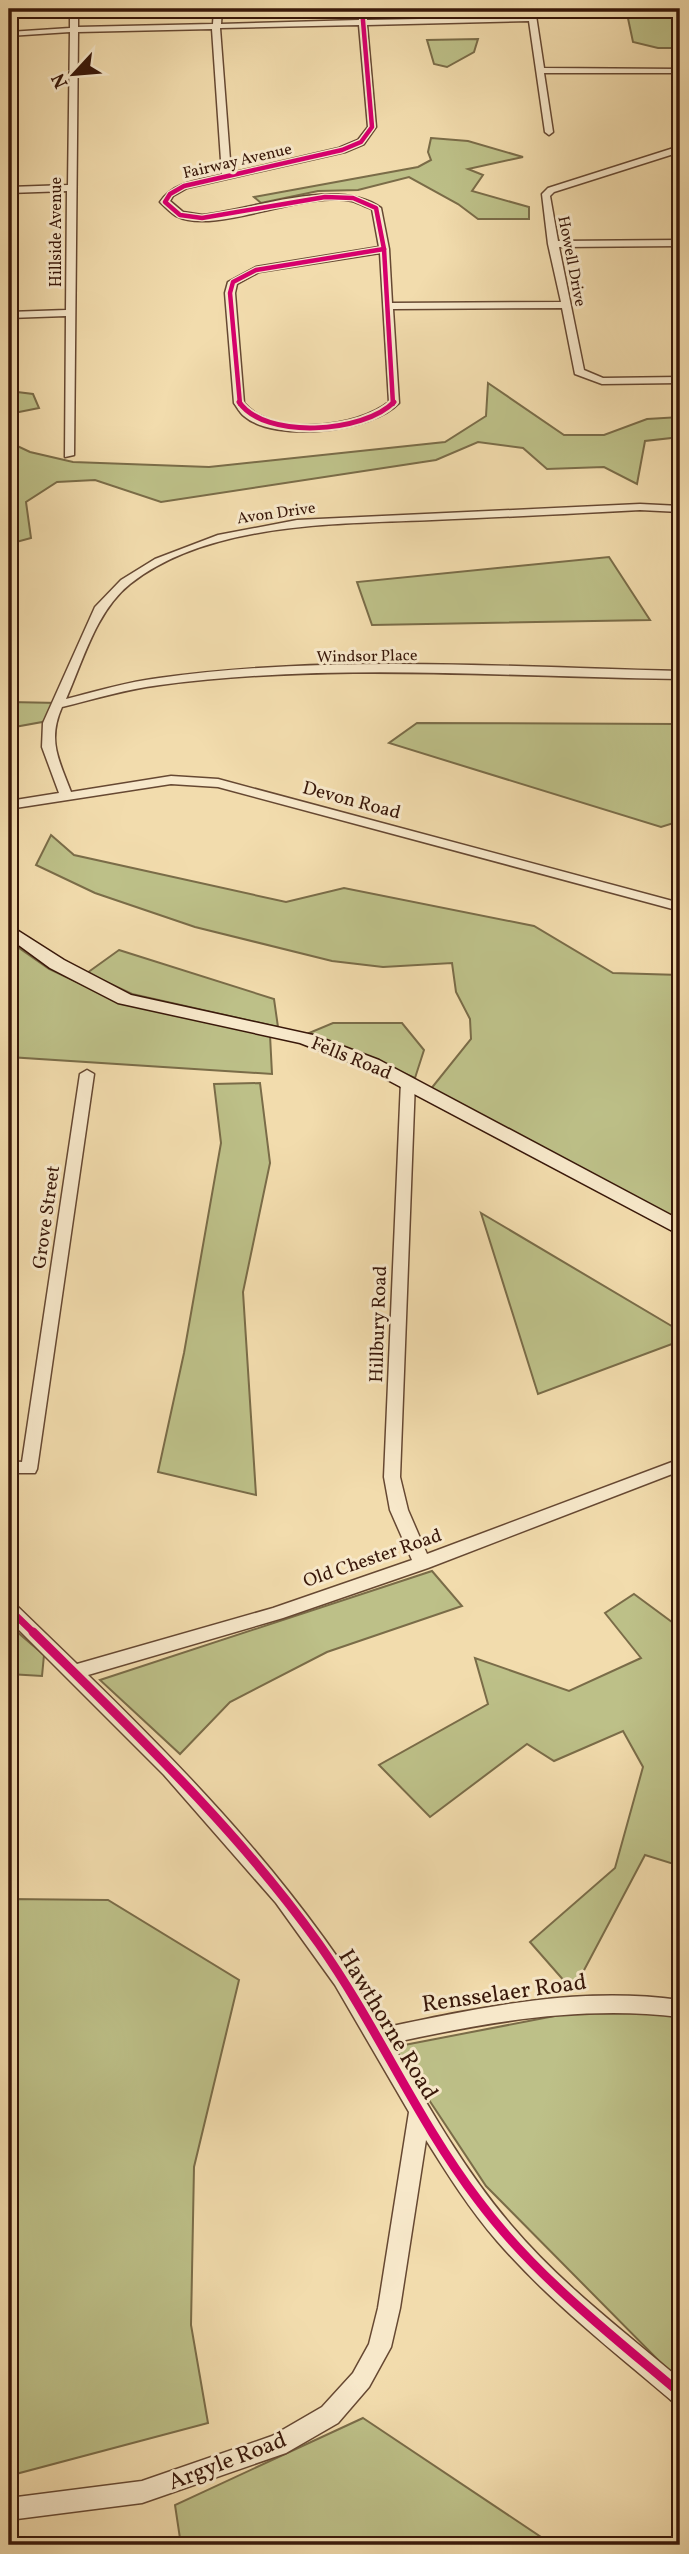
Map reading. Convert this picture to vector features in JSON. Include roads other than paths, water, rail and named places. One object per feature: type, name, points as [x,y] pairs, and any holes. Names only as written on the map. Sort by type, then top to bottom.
[{"type":"street","name":"Hillside Avenue","points":[[69,455],[74,9]]},
{"type":"street","points":[[218,9],[227,176]]},
{"type":"street","name":"Fairway Avenue","points":[[362,9],[372,128],[369,135],[342,150],[178,188],[168,196],[166,205],[178,213],[208,218],[314,197],[355,199],[368,203],[378,211],[384,249],[389,306],[394,404],[387,412],[354,423],[298,427],[260,422],[243,411],[239,403],[230,293],[233,282],[256,270],[384,249]]},
{"type":"street","points":[[531,9],[549,132]]},
{"type":"street","points":[[9,34],[532,19]]},
{"type":"street","points":[[540,70],[680,71]]},
{"type":"street","name":"Howell Drive","points":[[680,149],[547,193],[553,244],[578,370],[602,382],[680,380]]},
{"type":"street","points":[[9,190],[71,188]]},
{"type":"street","points":[[553,244],[680,243]]},
{"type":"street","points":[[389,306],[565,305]]},
{"type":"street","points":[[9,315],[71,313]]},
{"type":"street","name":"Avon Drive","points":[[66,795],[48,747],[49,723],[92,620],[112,594],[159,561],[204,543],[271,527],[331,521],[640,507],[680,509]]},
{"type":"street","name":"Windsor Place","points":[[57,705],[158,682],[262,673],[425,670],[680,675]]},
{"type":"street","name":"Devon Road","points":[[9,805],[171,780],[218,783],[680,907]]},
{"type":"street","name":"Fells Road","points":[[9,930],[67,970],[125,999],[306,1039],[408,1080],[680,1228]]},
{"type":"street","name":"Grove Street","points":[[9,1467],[29,1469],[87,1074]]},
{"type":"street","name":"Hillbury Road","points":[[408,1080],[392,1477],[399,1510],[422,1563]]},
{"type":"street","name":"Old Chester Road","points":[[73,1672],[277,1612],[422,1563],[680,1465]]},
{"type":"street","name":"Hawthorne Road","points":[[9,1609],[148,1743],[262,1870],[319,1945],[437,2142],[504,2233],[595,2320],[680,2393]]},
{"type":"street","name":"Rensselaer Road","points":[[376,2038],[572,2003],[641,2001],[680,2008]]},
{"type":"street","name":"Argyle Road","points":[[9,2509],[142,2492],[278,2445],[330,2415],[361,2380],[380,2347],[389,2308],[420,2112]]}]
